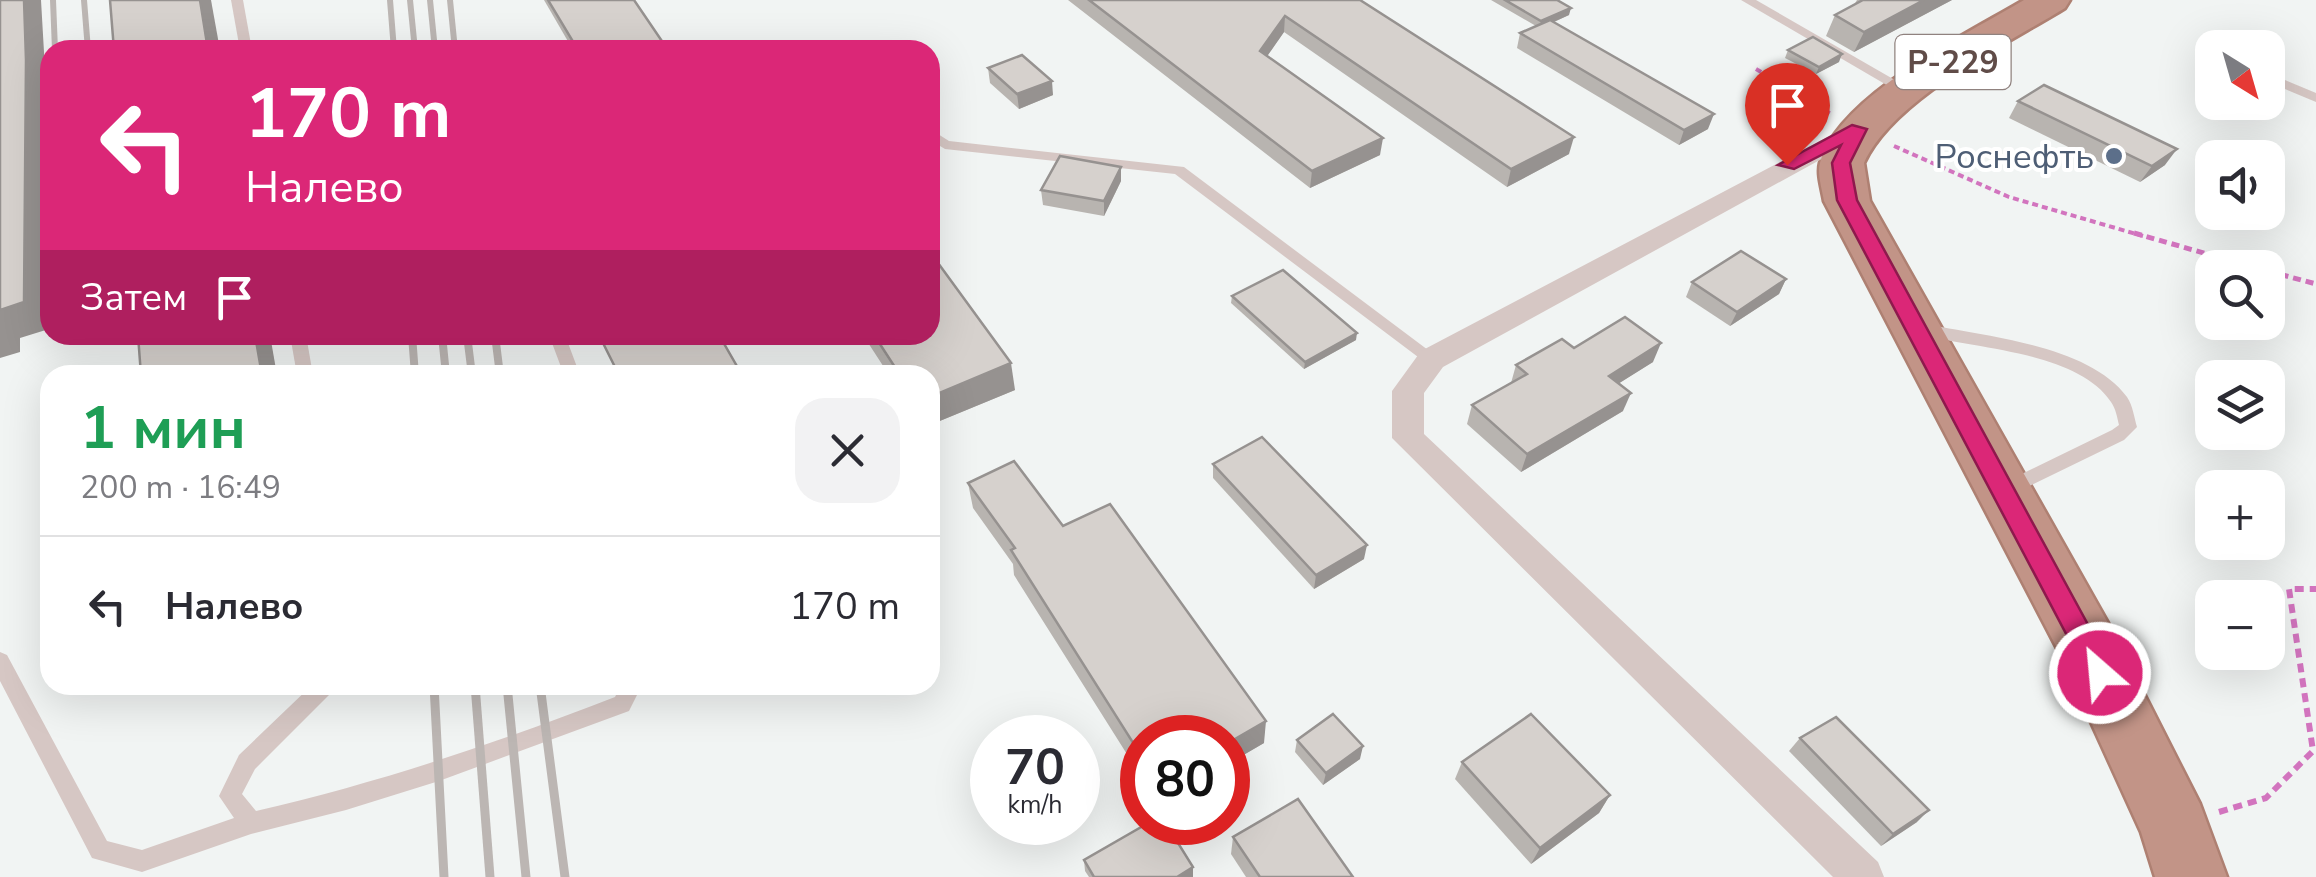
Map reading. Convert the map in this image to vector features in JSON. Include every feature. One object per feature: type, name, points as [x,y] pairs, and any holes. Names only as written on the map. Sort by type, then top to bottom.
[{"type":"highway","name":"Р-229","points":[[1858,129],[1907,91],[2051,0]]},
{"type":"highway","points":[[1858,129],[1841,163],[1847,200],[2086,642],[2190,861]]},
{"type":"street","points":[[1858,129],[1432,359],[1408,391],[1408,438],[1863,877]]},
{"type":"lane","points":[[237,0],[244,40]]},
{"type":"lane","points":[[1747,0],[1907,91]]},
{"type":"lane","points":[[2285,84],[2316,98]]},
{"type":"lane","points":[[940,141],[1178,170],[1432,359]]},
{"type":"lane","points":[[1914,328],[2074,364],[2102,378],[2119,393],[2128,411],[2128,426],[2118,436],[2002,491]]},
{"type":"lane","points":[[0,661],[100,850],[142,860],[251,823],[355,800],[570,725],[622,704],[627,695]]},
{"type":"lane","points":[[251,823],[230,796],[247,762],[316,695]]},
{"type":"path","points":[[1756,69],[1858,129],[2009,197],[2195,250]]},
{"type":"path","points":[[2285,276],[2316,284]]},
{"type":"path","points":[[2190,861],[2266,798],[2313,752],[2289,589],[2316,589]]},
{"type":"building","points":[[0,0],[24,0],[26,60],[24,302],[0,310]]},
{"type":"building","points":[[110,0],[200,0],[206,40],[113,40]]},
{"type":"building","points":[[548,0],[634,0],[661,40],[572,40]]},
{"type":"building","points":[[1089,0],[1360,0],[1574,137],[1511,169],[1285,16],[1260,51],[1383,138],[1312,171]]},
{"type":"building","points":[[1505,0],[1557,0],[1571,8],[1541,21]]},
{"type":"building","points":[[1863,0],[1924,0],[1864,32],[1835,15]]},
{"type":"building","points":[[1550,20],[1714,114],[1684,130],[1520,33]]},
{"type":"building","points":[[1813,37],[1842,54],[1819,67],[1788,50]]},
{"type":"building","points":[[1022,55],[1052,81],[1017,94],[988,68]]},
{"type":"building","points":[[2044,85],[2177,149],[2152,166],[2018,101]]},
{"type":"building","points":[[1060,156],[1121,167],[1104,201],[1041,190]]},
{"type":"building","points":[[1741,251],[1786,279],[1737,312],[1692,282]]},
{"type":"building","points":[[940,266],[1011,363],[940,393],[940,365],[894,365],[880,345],[940,345]]},
{"type":"building","points":[[1283,270],[1357,333],[1305,362],[1232,296]]},
{"type":"building","points":[[1625,317],[1661,343],[1609,376],[1631,393],[1527,454],[1472,405],[1527,374],[1516,365],[1562,339],[1574,348]]},
{"type":"building","points":[[139,345],[257,345],[260,365],[140,365]]},
{"type":"building","points":[[604,345],[725,345],[736,365],[614,365]]},
{"type":"building","points":[[1262,437],[1367,545],[1316,575],[1213,464]]},
{"type":"building","points":[[1014,461],[1063,526],[1110,504],[1266,721],[1250,730],[1250,715],[1120,715],[1120,722],[1011,550],[1015,548],[968,483]]},
{"type":"building","points":[[1333,714],[1363,746],[1326,773],[1297,740]]},
{"type":"building","points":[[1531,714],[1610,795],[1540,848],[1462,762]]},
{"type":"building","points":[[1836,717],[1929,810],[1893,834],[1800,738]]},
{"type":"building","points":[[1298,799],[1353,877],[1260,877],[1238,845],[1250,845],[1250,827]]},
{"type":"building","points":[[1120,839],[1120,845],[1179,845],[1193,867],[1177,877],[1094,877],[1084,860]]},
{"type":"railway","points":[[53,0],[55,40]]},
{"type":"railway","points":[[84,0],[87,40]]},
{"type":"railway","points":[[390,0],[393,40]]},
{"type":"railway","points":[[410,0],[414,40]]},
{"type":"railway","points":[[430,0],[434,40]]},
{"type":"railway","points":[[450,0],[454,40]]},
{"type":"railway","points":[[413,345],[414,365]]},
{"type":"railway","points":[[443,345],[445,365]]},
{"type":"railway","points":[[468,345],[471,365]]},
{"type":"railway","points":[[496,345],[499,365]]},
{"type":"railway","points":[[435,695],[444,877]]},
{"type":"railway","points":[[476,695],[490,877]]},
{"type":"railway","points":[[508,695],[526,877]]},
{"type":"railway","points":[[541,695],[565,877]]},
{"type":"place","name":"Роснефть","points":[[2114,156]]},
{"type":"route","points":[[1787,165],[1858,129],[1841,163],[1847,200],[2100,673]]}]
